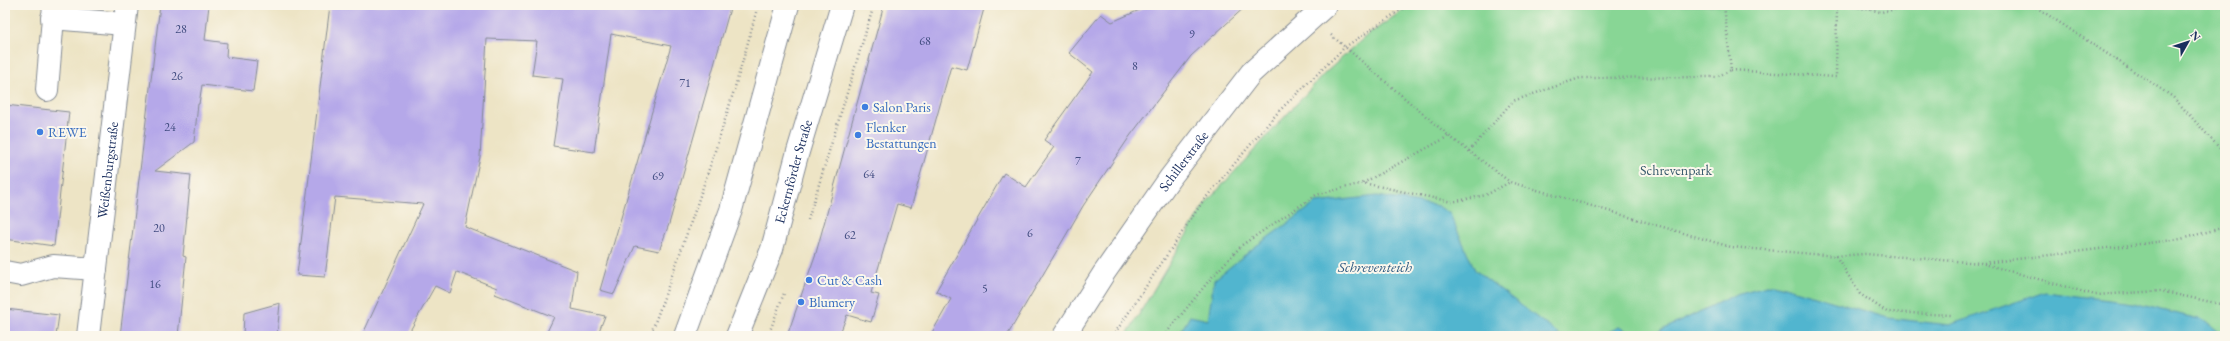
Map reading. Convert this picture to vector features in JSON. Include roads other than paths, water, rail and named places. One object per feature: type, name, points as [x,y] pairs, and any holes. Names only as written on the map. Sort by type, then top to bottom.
[{"type":"street","points":[[684,336],[731,210],[788,5]]},
{"type":"street","name":"Eckernförder Straße","points":[[737,336],[772,249],[797,155],[842,5]]},
{"type":"street","name":"Schillerstraße","points":[[1064,336],[1104,273],[1170,178],[1246,79],[1313,9]]},
{"type":"street","points":[[47,90],[53,11],[126,14]]},
{"type":"street","name":"Weißenburgstraße","points":[[88,336],[126,14]]},
{"type":"street","points":[[5,272],[21,275],[53,266],[96,268]]},
{"type":"water","name":"Schreventeich","points":[[1377,196],[1438,206],[1450,214],[1475,270],[1561,336],[1178,336],[1190,316],[1208,320],[1214,280],[1256,246],[1316,203]]},
{"type":"water","points":[[1774,284],[1888,318],[1949,325],[2045,292],[2133,303],[2203,320],[2223,336],[1650,336],[1736,294]]},
{"type":"water","points":[[1619,327],[1639,336],[1600,336]]},
{"type":"place","name":"Salon Paris","points":[[865,107]]},
{"type":"place","name":"REWE","points":[[40,132]]},
{"type":"place","name":"Flenker Bestattungen","points":[[858,135]]},
{"type":"place","name":"Cut & Cash","points":[[809,280]]},
{"type":"place","name":"Blumery","points":[[801,302]]},
{"type":"park label","name":"Schrevenpark","points":[[1676,170]]}]
